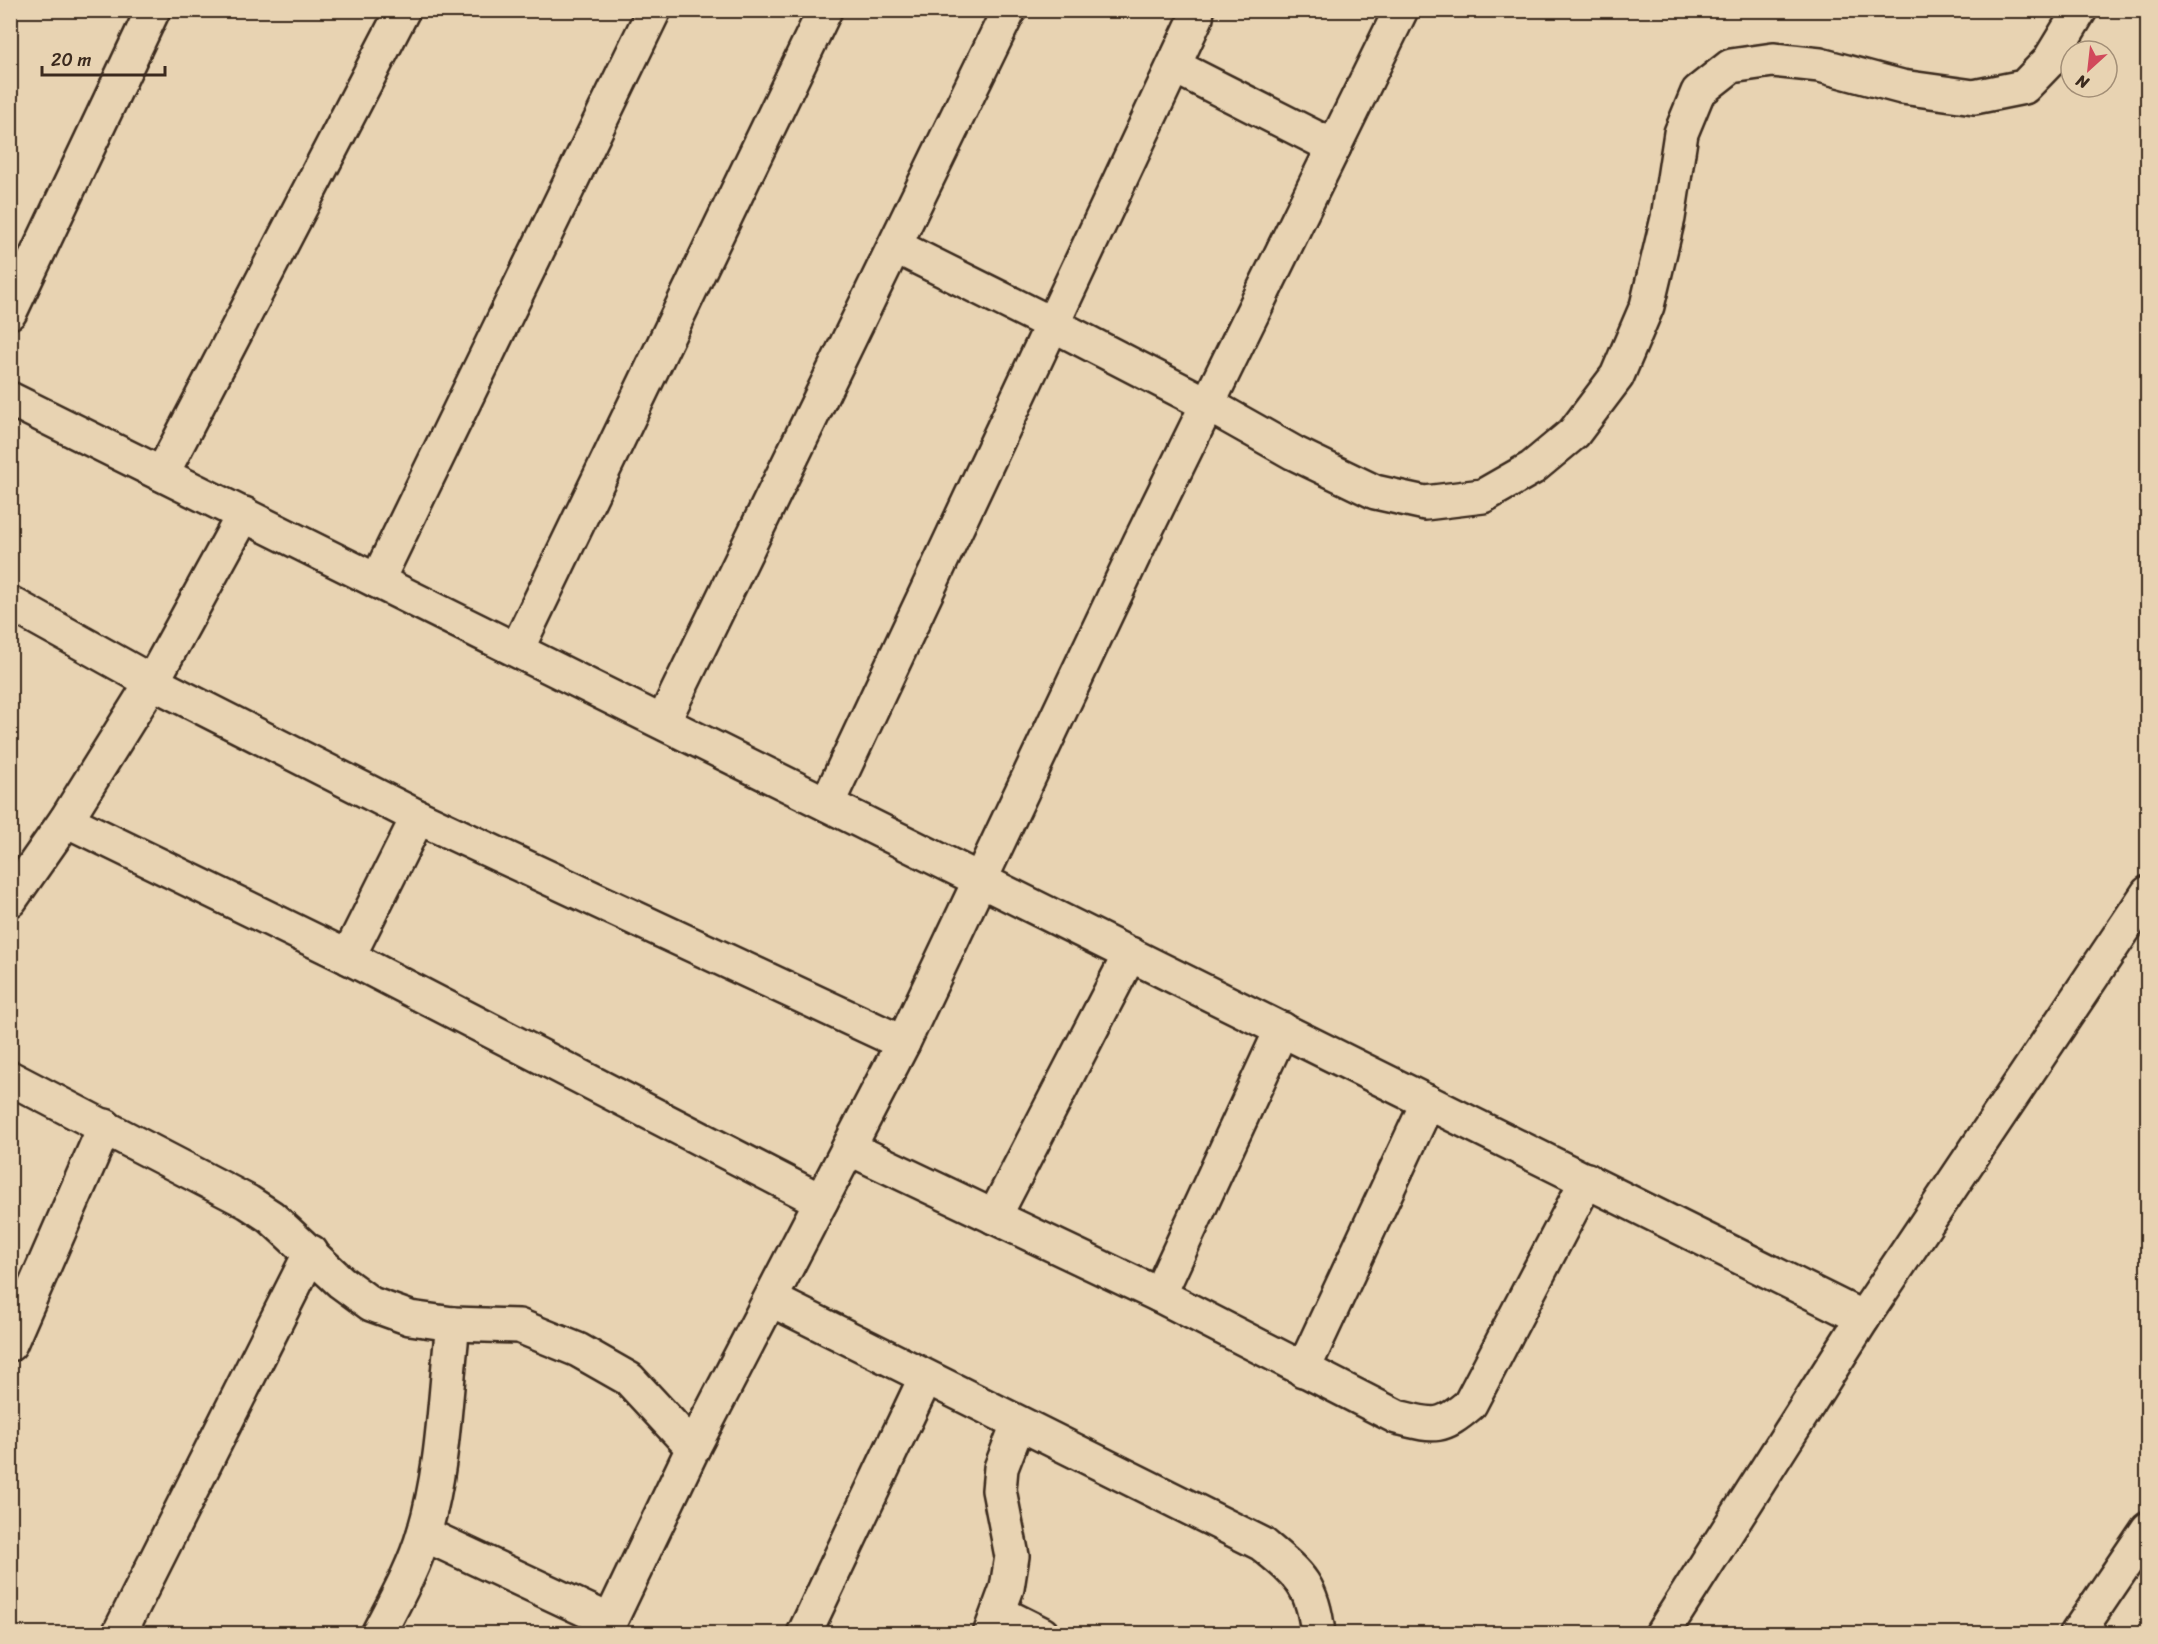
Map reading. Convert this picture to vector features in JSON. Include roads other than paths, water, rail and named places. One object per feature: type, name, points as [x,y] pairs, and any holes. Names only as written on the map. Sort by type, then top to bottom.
[{"type":"street","points":[[10,312],[153,10]]},
{"type":"street","points":[[162,474],[403,10]]},
{"type":"street","points":[[377,580],[654,10]]},
{"type":"street","points":[[517,649],[825,10]]},
{"type":"street","points":[[663,722],[1009,10]]},
{"type":"street","points":[[827,804],[1174,66],[1197,10]]},
{"type":"street","points":[[424,1534],[607,1627],[693,1448],[772,1300],[903,1043],[979,879],[1401,10]]},
{"type":"street","points":[[895,246],[1208,404],[1294,453],[1375,492],[1425,503],[1483,496],[1532,468],[1574,433],[1617,376],[1647,306],[1668,218],[1681,133],[1698,92],[1731,66],[1773,60],[1820,65],[1902,87],[1974,97],[2024,87],[2049,62],[2080,10]]},
{"type":"street","points":[[1174,66],[1334,147]]},
{"type":"street","points":[[10,399],[1863,1318]]},
{"type":"street","points":[[10,900],[66,820],[152,682],[244,514]]},
{"type":"street","points":[[10,603],[152,682],[418,817],[903,1043]]},
{"type":"street","points":[[348,957],[418,817]]},
{"type":"street","points":[[66,820],[348,957],[821,1201]]},
{"type":"street","points":[[1662,1634],[1863,1318],[2148,893]]},
{"type":"street","points":[[994,1217],[1130,954]]},
{"type":"street","points":[[1159,1295],[1282,1029]]},
{"type":"street","points":[[10,1078],[248,1202],[271,1217],[341,1282],[371,1304],[410,1318],[453,1324],[519,1326],[578,1350],[629,1379],[693,1448]]},
{"type":"street","points":[[1303,1370],[1428,1102]]},
{"type":"street","points":[[10,1344],[105,1126]]},
{"type":"street","points":[[849,1148],[1159,1295],[1397,1417],[1429,1425],[1451,1421],[1470,1404],[1587,1180]]},
{"type":"street","points":[[119,1634],[311,1252]]},
{"type":"street","points":[[772,1300],[1263,1544],[1301,1576],[1315,1608],[1318,1634]]},
{"type":"street","points":[[378,1634],[400,1592],[424,1534],[436,1473],[453,1324]]},
{"type":"street","points":[[804,1634],[925,1378]]},
{"type":"street","points":[[1018,1424],[1001,1468],[999,1490],[1012,1556],[995,1623],[1042,1634]]},
{"type":"street","points":[[2078,1634],[2148,1529]]}]
